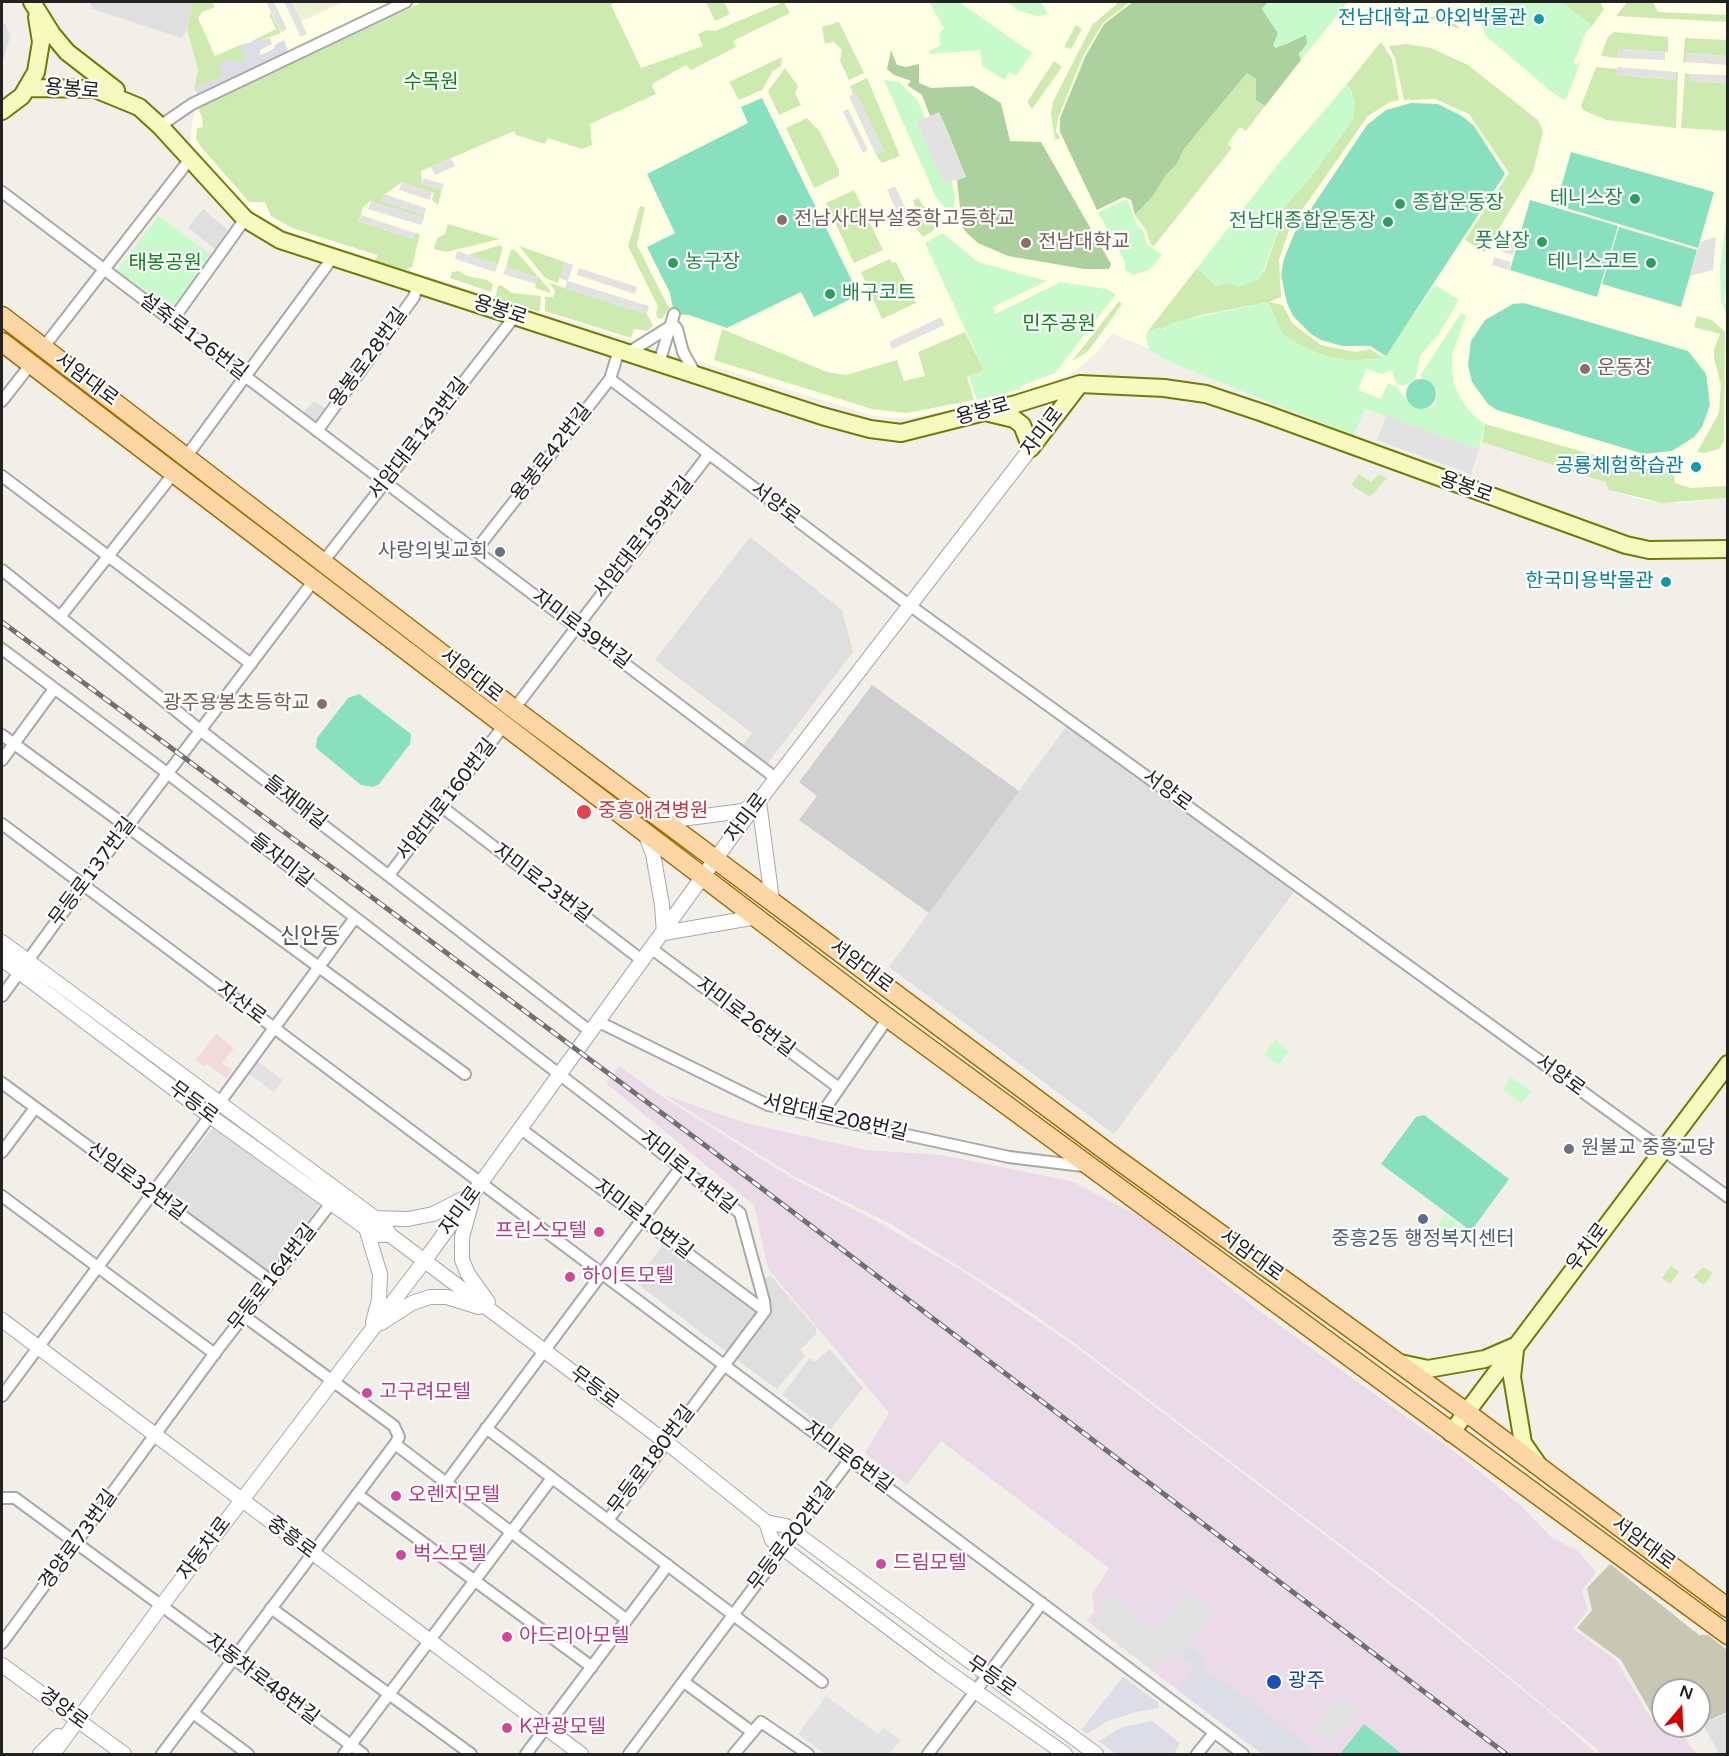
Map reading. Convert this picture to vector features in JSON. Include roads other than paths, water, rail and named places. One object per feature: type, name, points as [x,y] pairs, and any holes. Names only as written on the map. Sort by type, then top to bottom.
[{"type":"main road","points":[[2,111],[15,103],[28,88],[36,72],[41,42],[32,2]]},
{"type":"main road","points":[[32,2],[52,34],[68,52],[139,107]]},
{"type":"main road","name":"용봉로","points":[[28,88],[95,89],[139,107],[160,126],[245,219],[280,240],[822,416],[890,433],[911,432],[1080,384],[1164,388],[1206,394],[1626,545],[1649,550],[1728,549]]},
{"type":"main road","name":"서암대로","points":[[2,316],[323,562],[644,831],[888,1018],[1728,1635]]},
{"type":"main road","name":"서암대로","points":[[2,342],[315,579],[509,717],[661,818],[717,859],[1110,1154],[1400,1363],[1728,1608]]},
{"type":"main road","name":"자미로","points":[[1031,448],[1080,384]]},
{"type":"main road","points":[[982,412],[1014,419],[1028,435],[1031,448]]},
{"type":"main road","name":"우치로","points":[[1451,1433],[1728,1064]]},
{"type":"main road","points":[[1400,1363],[1428,1369],[1485,1359],[1516,1346]]},
{"type":"main road","points":[[1516,1346],[1512,1377],[1523,1443],[1539,1466]]},
{"type":"street","points":[[160,126],[192,104],[406,2]]},
{"type":"street","points":[[43,348],[190,159]]},
{"type":"street","name":"설죽로126번길","points":[[2,192],[385,482]]},
{"type":"street","points":[[172,321],[245,219]]},
{"type":"street","points":[[186,457],[333,257]]},
{"type":"street","name":"용봉로28번길","points":[[317,431],[414,297],[418,283]]},
{"type":"street","name":"서암대로143번길","points":[[323,562],[515,316]]},
{"type":"street","points":[[624,352],[672,321]]},
{"type":"street","points":[[659,363],[672,321]]},
{"type":"street","points":[[672,321],[677,329],[682,352],[696,375]]},
{"type":"street","name":"용봉로42번길","points":[[476,550],[610,379],[624,352]]},
{"type":"street","points":[[2,401],[31,364]]},
{"type":"street","name":"서양로","points":[[610,379],[911,606],[1728,1197]]},
{"type":"street","name":"자미로","points":[[425,1260],[759,802],[1031,448]]},
{"type":"street","name":"서암대로159번길","points":[[509,717],[709,454]]},
{"type":"street","points":[[60,617],[174,473]]},
{"type":"street","points":[[2,476],[250,664]]},
{"type":"street","name":"자미로39번길","points":[[385,482],[777,778]]},
{"type":"street","name":"들재매길","points":[[2,570],[200,730],[389,875],[595,1027]]},
{"type":"street","name":"무등로137번길","points":[[2,996],[167,773],[315,579]]},
{"type":"street","name":"들자미길","points":[[2,649],[560,1074]]},
{"type":"street","points":[[2,760],[54,689]]},
{"type":"street","name":"서암대로160번길","points":[[389,875],[509,717]]},
{"type":"street","points":[[2,735],[465,1074]]},
{"type":"street","points":[[661,818],[681,819],[743,811],[759,802],[772,900]]},
{"type":"street","name":"자미로23번길","points":[[441,807],[643,961]]},
{"type":"street","name":"자산로","points":[[2,824],[274,1028],[478,1189]]},
{"type":"street","points":[[644,831],[653,854],[662,905],[664,933],[757,917]]},
{"type":"street","name":"무등로","points":[[220,1102],[354,919]]},
{"type":"street","name":"무등로","points":[[2,942],[24,966],[210,1116],[332,1202],[370,1223],[383,1224],[390,1235],[666,1442],[766,1522],[786,1526],[1096,1755]]},
{"type":"street","name":"자미로26번길","points":[[652,949],[839,1088]]},
{"type":"street","name":"무등로","points":[[2,959],[24,966],[220,1102],[370,1223]]},
{"type":"street","name":"서암대로","points":[[820,1116],[888,1018]]},
{"type":"street","name":"서암대로208번길","points":[[595,1027],[768,1105],[1009,1157],[1088,1167]]},
{"type":"street","name":"자미로14번길","points":[[560,1074],[740,1213],[765,1311]]},
{"type":"street","name":"신임로32번길","points":[[2,1083],[271,1281]]},
{"type":"street","points":[[2,1152],[35,1107]]},
{"type":"street","points":[[2,1396],[210,1116]]},
{"type":"street","name":"자미로10번길","points":[[521,1129],[765,1311]]},
{"type":"street","points":[[446,1483],[681,1167]]},
{"type":"street","points":[[372,1329],[379,1300],[380,1274],[370,1223],[433,1214],[478,1189]]},
{"type":"street","points":[[478,1189],[462,1237],[462,1260],[468,1274],[498,1315]]},
{"type":"street","name":"자미로6번길","points":[[478,1189],[602,1274],[1243,1755]]},
{"type":"street","points":[[2,1196],[215,1354]]},
{"type":"street","name":"무등로164번길","points":[[155,1436],[332,1202]]},
{"type":"street","name":"자동차로","points":[[53,1755],[77,1718],[425,1260]]},
{"type":"street","points":[[372,1329],[412,1303],[430,1297],[467,1302],[498,1315]]},
{"type":"street","points":[[724,1365],[765,1311]]},
{"type":"street","points":[[162,1755],[399,1437],[394,1425],[244,1316]]},
{"type":"street","name":"중흥로","points":[[2,1320],[581,1755]]},
{"type":"street","name":"무등로180번길","points":[[486,1428],[608,1520],[724,1365]]},
{"type":"street","name":"경양로73번길","points":[[2,1643],[155,1436]]},
{"type":"street","points":[[395,1444],[627,1620]]},
{"type":"street","name":"무등로202번길","points":[[629,1755],[850,1459]]},
{"type":"street","points":[[347,1750],[552,1478]]},
{"type":"street","points":[[357,1494],[592,1667]]},
{"type":"street","name":"자동차로48번길","points":[[2,1498],[15,1498],[162,1605],[347,1750],[363,1755]]},
{"type":"street","points":[[608,1520],[822,1682]]},
{"type":"street","name":"무등로","points":[[766,1522],[772,1540],[1063,1754]]},
{"type":"street","points":[[526,1755],[668,1565]]},
{"type":"street","points":[[928,1755],[1042,1603]]},
{"type":"street","points":[[271,1608],[471,1755]]},
{"type":"street","name":"경양로","points":[[2,1665],[77,1718],[124,1755]]},
{"type":"street","points":[[684,1682],[752,1732]]},
{"type":"street","points":[[193,1713],[248,1755]]},
{"type":"street","name":"자동차로","points":[[40,1755],[77,1718]]},
{"type":"street","points":[[734,1755],[761,1722],[808,1755]]},
{"type":"street","points":[[1197,1755],[1214,1733]]},
{"type":"railway","points":[[2,622],[702,1143],[1506,1754]]},
{"type":"place","name":"전남대학교 야외박물관","points":[[1539,19]]},
{"type":"place","name":"테니스장","points":[[1635,199]]},
{"type":"place","name":"종합운동장","points":[[1400,204]]},
{"type":"place","name":"전남사대부설중학고등학교","points":[[782,220]]},
{"type":"place","name":"전남대종합운동장","points":[[1388,222]]},
{"type":"place","name":"풋살장","points":[[1542,242]]},
{"type":"place","name":"전남대학교","points":[[1026,243]]},
{"type":"place","name":"농구장","points":[[673,263]]},
{"type":"place","name":"테니스코트","points":[[1651,263]]},
{"type":"place","name":"배구코트","points":[[830,294]]},
{"type":"place","name":"운동장","points":[[1585,369]]},
{"type":"place","name":"공룡체험학습관","points":[[1696,467]]},
{"type":"place","name":"사랑의빛교회","points":[[500,552]]},
{"type":"place","name":"한국미용박물관","points":[[1666,582]]},
{"type":"place","name":"광주용봉초등학교","points":[[322,704]]},
{"type":"place","name":"중흥애견병원","points":[[584,812]]},
{"type":"place","name":"원불교 중흥교당","points":[[1569,1149]]},
{"type":"place","name":"중흥2동 행정복지센터","points":[[1423,1219]]},
{"type":"place","name":"프린스모텔","points":[[599,1232]]},
{"type":"place","name":"하이트모텔","points":[[570,1277]]},
{"type":"place","name":"고구려모텔","points":[[367,1393]]},
{"type":"place","name":"오렌지모텔","points":[[396,1496]]},
{"type":"place","name":"벅스모텔","points":[[401,1555]]},
{"type":"place","name":"드림모텔","points":[[881,1564]]},
{"type":"place","name":"아드리아모텔","points":[[507,1637]]},
{"type":"place","name":"광주","points":[[1274,1682]]},
{"type":"place","name":"K관광모텔","points":[[507,1728]]},
{"type":"district","name":"신안동","points":[[310,937]]},
{"type":"park label","name":"수목원","points":[[431,83]]},
{"type":"park label","name":"태봉공원","points":[[165,264]]},
{"type":"park label","name":"민주공원","points":[[1059,325]]}]
